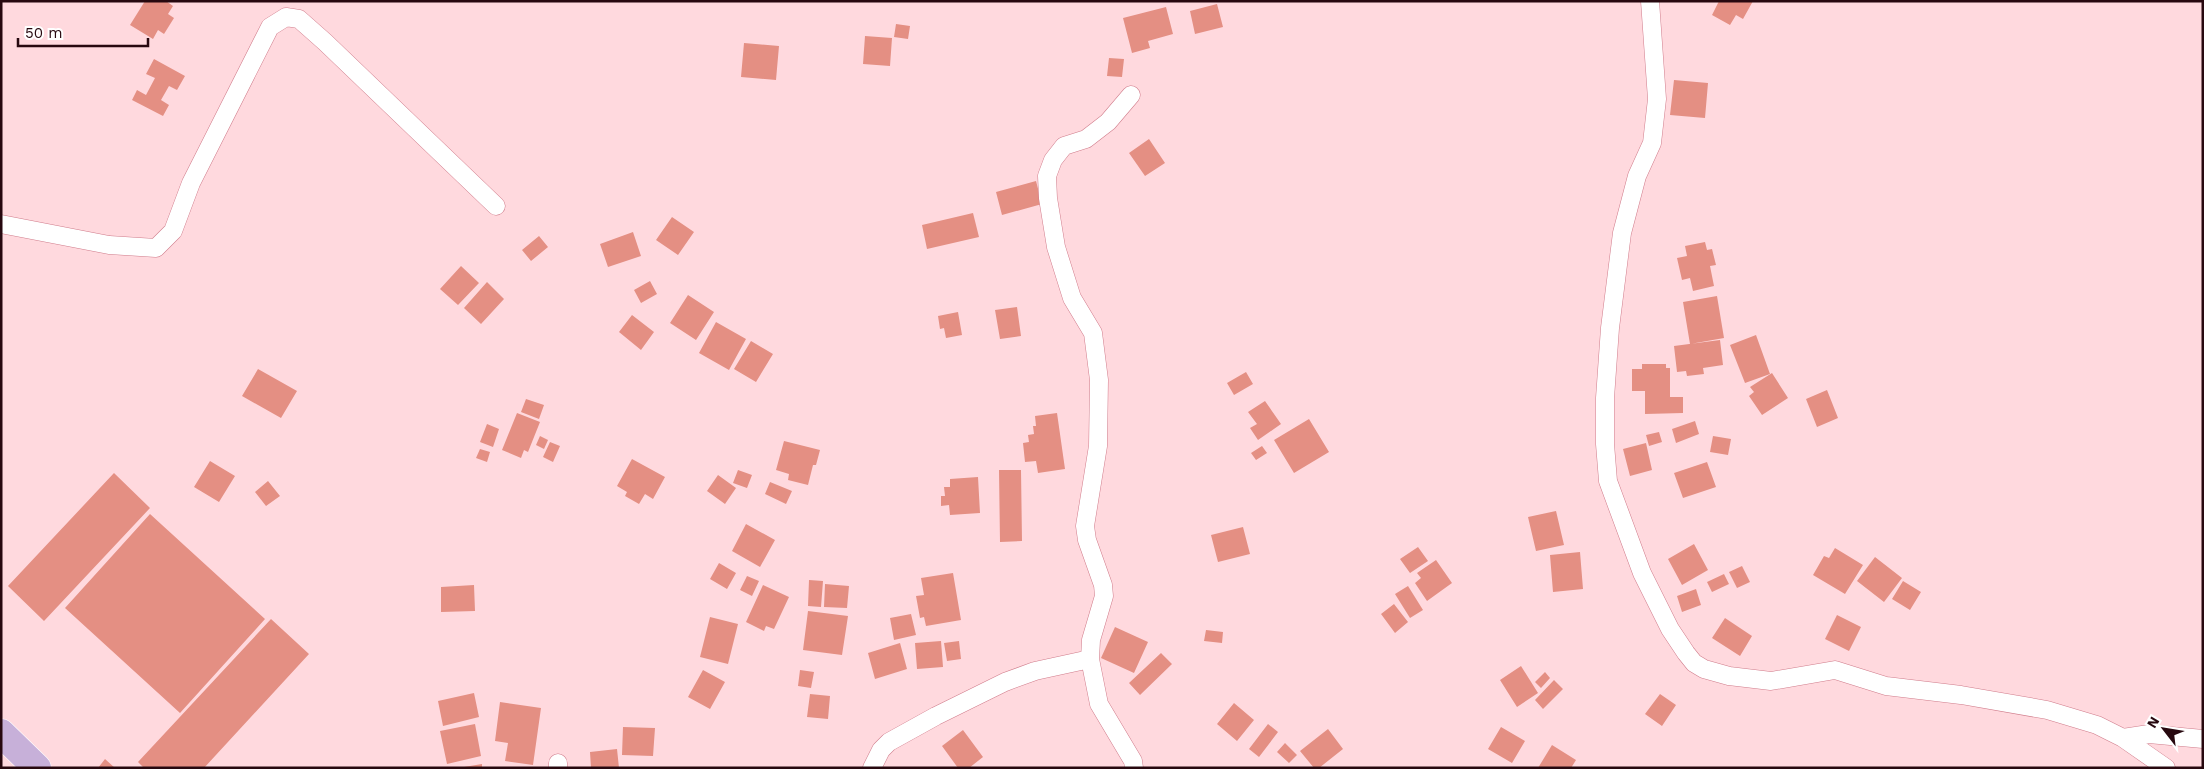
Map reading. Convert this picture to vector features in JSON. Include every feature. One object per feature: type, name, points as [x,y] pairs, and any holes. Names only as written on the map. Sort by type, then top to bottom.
[{"type":"main road","points":[[1,733],[37,768]]},
{"type":"street","points":[[1650,1],[1657,99],[1652,143],[1637,176],[1622,233],[1610,328],[1604,398],[1605,444],[1608,480],[1642,573],[1670,629],[1694,663],[1704,669],[1729,676],[1771,680],[1835,670],[1886,686],[1961,695],[2046,710],[2097,725],[2123,738],[2166,768]]},
{"type":"street","points":[[1,224],[109,245],[156,248],[173,231],[191,183],[270,27],[286,17],[299,19],[326,42],[496,206]]},
{"type":"street","points":[[1131,95],[1108,122],[1086,139],[1064,146],[1053,160],[1047,176],[1048,198],[1056,247],[1072,298],[1093,333],[1099,380],[1098,446],[1085,526],[1087,540],[1103,585],[1104,596],[1091,640],[1090,659],[1099,704],[1134,761],[1134,768]]},
{"type":"street","points":[[872,768],[881,750],[889,742],[936,716],[1005,682],[1034,671],[1090,659]]},
{"type":"street","points":[[2123,738],[2149,734],[2203,739]]},
{"type":"building","points":[[145,1],[166,1],[173,6],[168,14],[174,18],[164,34],[158,30],[153,39],[130,25]]},
{"type":"building","points":[[1719,1],[1753,1],[1743,19],[1736,15],[1730,25],[1712,15]]},
{"type":"building","points":[[1217,4],[1223,27],[1195,34],[1190,11]]},
{"type":"building","points":[[1166,7],[1173,34],[1148,41],[1150,48],[1132,53],[1123,18]]},
{"type":"building","points":[[896,24],[910,26],[908,39],[894,37]]},
{"type":"building","points":[[865,36],[892,38],[890,66],[863,64]]},
{"type":"building","points":[[744,43],[779,46],[776,80],[741,77]]},
{"type":"building","points":[[1109,58],[1124,59],[1122,77],[1107,76]]},
{"type":"building","points":[[154,59],[185,76],[177,90],[169,86],[161,100],[169,105],[163,116],[132,100],[137,90],[146,95],[155,78],[146,74]]},
{"type":"building","points":[[1674,80],[1708,83],[1705,118],[1670,115]]},
{"type":"building","points":[[1149,139],[1165,163],[1145,176],[1129,153]]},
{"type":"building","points":[[1036,181],[1042,204],[1002,215],[996,192]]},
{"type":"building","points":[[973,213],[979,237],[927,249],[922,225]]},
{"type":"building","points":[[672,217],[694,232],[678,255],[656,240]]},
{"type":"building","points":[[633,232],[641,256],[608,267],[600,244]]},
{"type":"building","points":[[539,236],[548,247],[531,261],[522,250]]},
{"type":"building","points":[[1705,242],[1707,250],[1712,249],[1716,265],[1710,266],[1714,286],[1693,291],[1690,278],[1682,280],[1677,258],[1687,256],[1685,246]]},
{"type":"building","points":[[461,266],[479,283],[458,305],[440,289]]},
{"type":"building","points":[[650,281],[657,294],[641,303],[634,290]]},
{"type":"building","points":[[487,282],[504,299],[481,324],[464,308]]},
{"type":"building","points":[[688,295],[714,312],[696,340],[670,323]]},
{"type":"building","points":[[1717,296],[1724,338],[1690,344],[1683,302]]},
{"type":"building","points":[[1017,307],[1021,336],[1000,339],[995,310]]},
{"type":"building","points":[[958,312],[962,335],[946,338],[944,328],[940,329],[938,316]]},
{"type":"building","points":[[632,315],[654,332],[641,350],[619,332]]},
{"type":"building","points":[[716,322],[746,339],[729,370],[699,353]]},
{"type":"building","points":[[1756,335],[1770,374],[1745,383],[1730,345]]},
{"type":"building","points":[[1720,340],[1723,365],[1703,368],[1704,374],[1687,376],[1686,371],[1677,372],[1674,346]]},
{"type":"building","points":[[751,341],[773,354],[756,382],[734,369]]},
{"type":"building","points":[[1642,364],[1666,364],[1666,368],[1670,368],[1670,397],[1683,397],[1683,413],[1645,414],[1645,391],[1632,391],[1632,369],[1642,369]]},
{"type":"building","points":[[258,369],[297,391],[281,418],[242,396]]},
{"type":"building","points":[[1246,372],[1253,384],[1234,395],[1227,383]]},
{"type":"building","points":[[1772,373],[1788,398],[1762,415],[1749,396],[1754,392],[1750,387]]},
{"type":"building","points":[[1827,390],[1838,418],[1817,427],[1806,399]]},
{"type":"building","points":[[526,399],[544,405],[539,419],[521,412]]},
{"type":"building","points":[[1265,401],[1281,424],[1258,440],[1250,428],[1257,424],[1248,412]]},
{"type":"building","points":[[517,413],[540,422],[528,452],[524,450],[521,458],[502,450]]},
{"type":"building","points":[[1057,413],[1065,469],[1038,473],[1036,461],[1025,462],[1023,443],[1029,442],[1028,435],[1034,434],[1033,426],[1036,426],[1035,416]]},
{"type":"building","points":[[1309,419],[1329,452],[1294,473],[1274,440]]},
{"type":"building","points":[[1695,421],[1699,434],[1676,443],[1672,429]]},
{"type":"building","points":[[487,424],[499,429],[493,447],[480,442]]},
{"type":"building","points":[[1659,432],[1662,442],[1649,446],[1646,435]]},
{"type":"building","points":[[540,436],[548,440],[544,449],[536,445]]},
{"type":"building","points":[[1713,436],[1731,439],[1728,455],[1710,452]]},
{"type":"building","points":[[784,441],[820,450],[816,465],[813,465],[808,485],[788,480],[789,474],[776,470]]},
{"type":"building","points":[[550,442],[560,446],[553,462],[543,457]]},
{"type":"building","points":[[1646,443],[1652,470],[1630,476],[1623,449]]},
{"type":"building","points":[[1262,446],[1267,453],[1256,460],[1251,453]]},
{"type":"building","points":[[480,449],[490,452],[487,462],[476,458]]},
{"type":"building","points":[[632,459],[665,477],[653,499],[645,494],[639,504],[625,496],[627,492],[617,486]]},
{"type":"building","points":[[210,461],[235,476],[219,502],[194,487]]},
{"type":"building","points":[[1707,462],[1716,487],[1683,498],[1674,473]]},
{"type":"building","points":[[738,470],[752,475],[747,488],[733,483]]},
{"type":"building","points":[[999,470],[1021,470],[1022,541],[1000,542]]},
{"type":"building","points":[[114,473],[150,508],[44,621],[8,586]]},
{"type":"building","points":[[718,475],[736,488],[725,504],[707,491]]},
{"type":"building","points":[[978,477],[980,513],[950,515],[949,505],[941,506],[941,496],[945,496],[944,487],[950,487],[950,479]]},
{"type":"building","points":[[268,481],[280,496],[266,506],[255,492]]},
{"type":"building","points":[[770,482],[792,491],[786,504],[765,494]]},
{"type":"building","points":[[1556,511],[1564,545],[1536,551],[1528,517]]},
{"type":"building","points":[[150,514],[265,619],[180,713],[65,608]]},
{"type":"building","points":[[746,524],[775,540],[760,567],[732,551]]},
{"type":"building","points":[[1243,527],[1250,554],[1218,562],[1211,535]]},
{"type":"building","points":[[1694,544],[1708,570],[1682,585],[1668,559]]},
{"type":"building","points":[[1418,547],[1428,561],[1410,573],[1400,559]]},
{"type":"building","points":[[1835,548],[1863,565],[1845,594],[1813,575],[1824,556],[1829,558]]},
{"type":"building","points":[[1580,552],[1583,589],[1553,592],[1550,555]]},
{"type":"building","points":[[1875,557],[1902,578],[1884,602],[1857,581]]},
{"type":"building","points":[[1436,560],[1452,583],[1427,601],[1415,583],[1421,578],[1417,573]]},
{"type":"building","points":[[719,563],[736,573],[727,589],[710,579]]},
{"type":"building","points":[[1742,566],[1750,582],[1737,588],[1729,572]]},
{"type":"building","points":[[953,573],[961,620],[926,626],[924,617],[920,618],[916,596],[924,595],[921,578]]},
{"type":"building","points":[[1724,574],[1729,584],[1712,592],[1707,582]]},
{"type":"building","points":[[747,576],[759,581],[752,596],[740,590]]},
{"type":"building","points":[[809,580],[823,581],[821,607],[808,606]]},
{"type":"building","points":[[1903,581],[1921,592],[1910,610],[1892,599]]},
{"type":"building","points":[[825,584],[849,586],[847,608],[824,607]]},
{"type":"building","points":[[474,585],[475,611],[441,612],[441,587]]},
{"type":"building","points":[[763,585],[789,597],[774,629],[766,626],[764,631],[746,622]]},
{"type":"building","points":[[1408,586],[1423,610],[1410,618],[1395,594]]},
{"type":"building","points":[[1696,589],[1701,605],[1682,612],[1677,596]]},
{"type":"building","points":[[1394,604],[1408,622],[1395,633],[1381,614]]},
{"type":"building","points":[[808,611],[848,616],[842,655],[803,650]]},
{"type":"building","points":[[911,614],[916,635],[894,640],[890,618]]},
{"type":"building","points":[[1837,615],[1861,627],[1849,651],[1825,639]]},
{"type":"building","points":[[710,617],[738,624],[728,664],[700,657]]},
{"type":"building","points":[[1725,618],[1752,636],[1740,656],[1712,638]]},
{"type":"building","points":[[271,619],[309,654],[204,768],[144,768],[138,762]]},
{"type":"building","points":[[1115,627],[1148,642],[1134,673],[1101,658]]},
{"type":"building","points":[[1206,630],[1223,632],[1222,643],[1204,641]]},
{"type":"building","points":[[941,641],[943,667],[917,669],[915,643]]},
{"type":"building","points":[[959,641],[961,659],[947,661],[944,643]]},
{"type":"building","points":[[900,643],[907,669],[875,679],[868,653]]},
{"type":"building","points":[[1161,653],[1172,664],[1140,695],[1129,683]]},
{"type":"building","points":[[1521,666],[1538,693],[1517,707],[1500,680]]},
{"type":"building","points":[[703,670],[725,682],[710,709],[688,697]]},
{"type":"building","points":[[800,670],[814,672],[811,688],[798,686]]},
{"type":"building","points":[[1545,672],[1550,678],[1541,688],[1535,682]]},
{"type":"building","points":[[1554,680],[1563,689],[1543,709],[1535,700]]},
{"type":"building","points":[[474,693],[479,717],[443,726],[438,701]]},
{"type":"building","points":[[810,694],[830,696],[828,719],[807,717]]},
{"type":"building","points":[[1660,694],[1676,705],[1662,726],[1645,714]]},
{"type":"building","points":[[500,702],[541,708],[533,765],[505,761],[508,743],[495,741]]},
{"type":"building","points":[[1234,703],[1254,720],[1237,741],[1217,724]]},
{"type":"building","points":[[475,724],[481,756],[447,764],[440,731]]},
{"type":"building","points":[[1268,724],[1278,732],[1259,757],[1249,749]]},
{"type":"building","points":[[623,727],[655,728],[653,756],[622,755]]},
{"type":"building","points":[[1501,727],[1525,741],[1512,763],[1488,749]]},
{"type":"building","points":[[1328,729],[1343,749],[1319,768],[1314,768],[1300,751]]},
{"type":"building","points":[[963,730],[983,757],[969,768],[958,768],[942,746]]},
{"type":"building","points":[[1285,743],[1297,755],[1289,763],[1277,752]]},
{"type":"building","points":[[1552,745],[1576,760],[1571,768],[1538,768]]},
{"type":"building","points":[[617,749],[619,768],[591,768],[590,752]]},
{"type":"building","points":[[105,759],[115,768],[98,768]]},
{"type":"building","points":[[482,764],[482,768],[464,767]]}]
